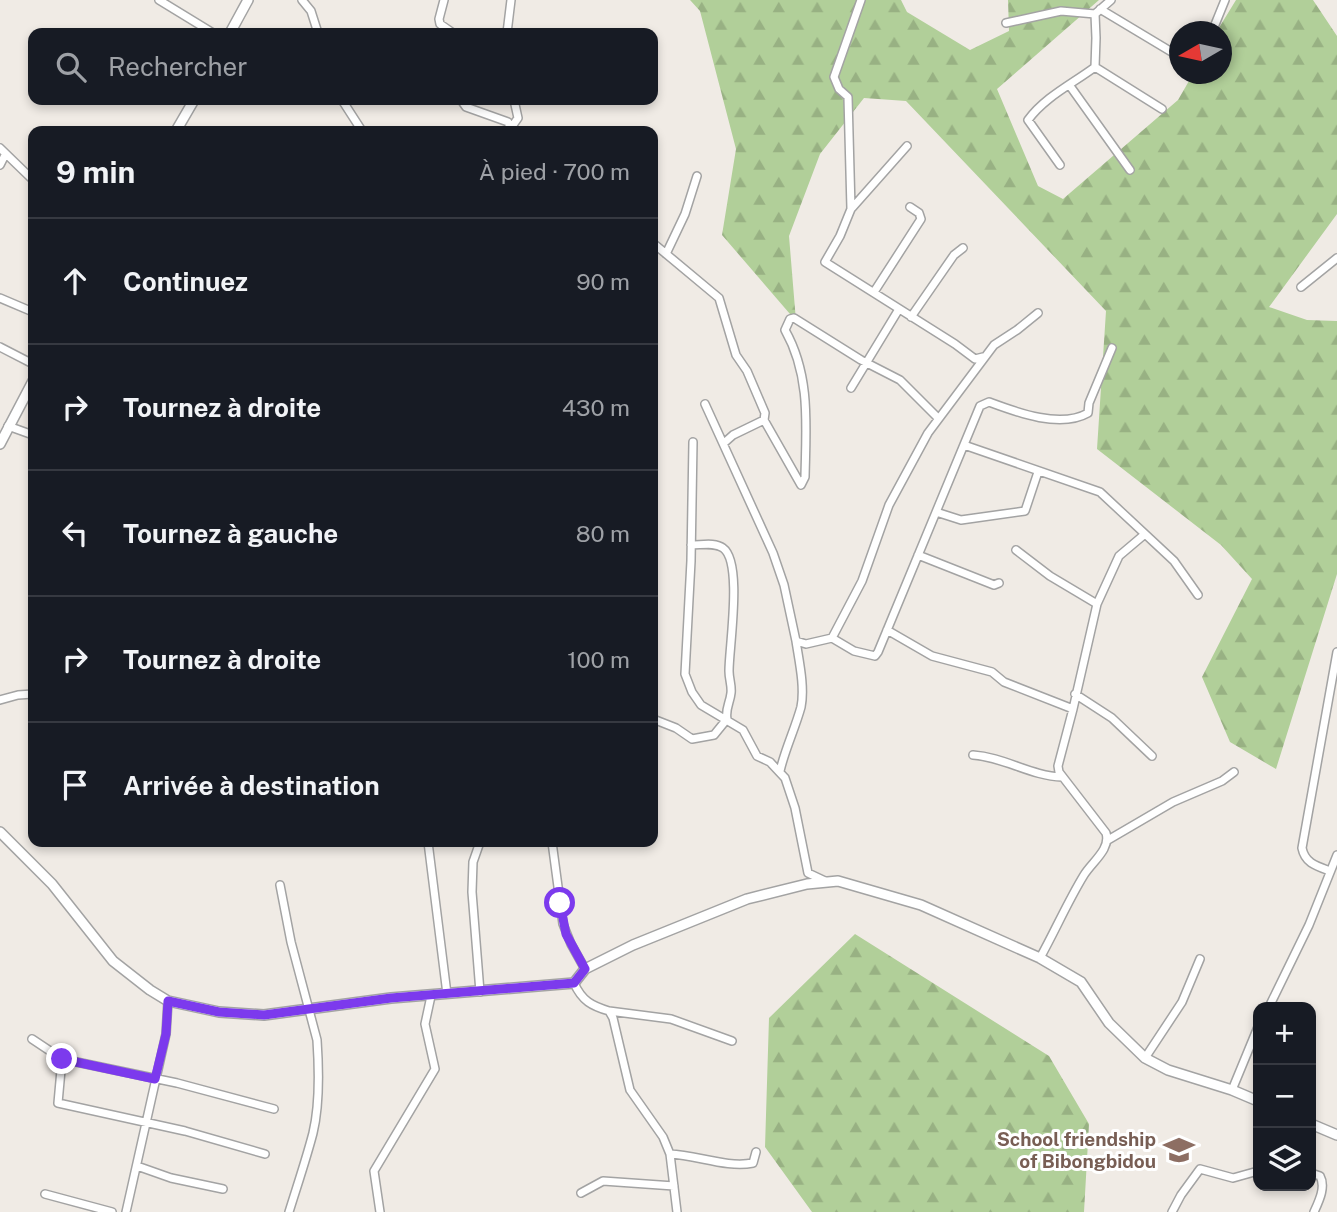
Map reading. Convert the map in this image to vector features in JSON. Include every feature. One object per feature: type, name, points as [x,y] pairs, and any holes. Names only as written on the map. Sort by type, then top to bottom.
[{"type":"street","points":[[159,0],[205,28]]},
{"type":"street","points":[[233,28],[247,0]]},
{"type":"street","points":[[302,0],[310,11],[316,28]]},
{"type":"street","points":[[444,0],[439,19],[440,24],[446,28]]},
{"type":"street","points":[[508,28],[511,0]]},
{"type":"street","points":[[851,209],[848,97],[839,89],[834,77],[861,0]]},
{"type":"street","points":[[1061,11],[1063,0]]},
{"type":"street","points":[[1060,165],[1028,120],[1039,104],[1070,86],[1095,66],[1098,12],[1111,0]]},
{"type":"street","points":[[1216,21],[1225,0]]},
{"type":"street","points":[[1006,23],[1061,11],[1098,12],[1169,51]]},
{"type":"street","points":[[1095,66],[1162,109]]},
{"type":"street","points":[[1070,86],[1130,170]]},
{"type":"street","points":[[179,126],[191,105]]},
{"type":"street","points":[[345,105],[359,126]]},
{"type":"street","points":[[465,105],[508,122],[510,126]]},
{"type":"street","points":[[513,126],[518,118],[515,105]]},
{"type":"street","points":[[906,146],[851,209],[825,262],[975,359],[984,357]]},
{"type":"street","points":[[0,166],[2,152]]},
{"type":"street","points":[[2,152],[28,175]]},
{"type":"street","points":[[666,254],[685,214],[697,176]]},
{"type":"street","points":[[874,292],[921,219],[919,213],[910,207]]},
{"type":"street","points":[[658,247],[719,298],[736,355],[747,371],[765,413],[764,420],[801,485],[805,477],[806,409],[797,354],[785,330],[790,319],[794,318],[865,362],[900,380],[938,418]]},
{"type":"street","points":[[911,317],[954,255],[963,248]]},
{"type":"street","points":[[1301,287],[1337,258]]},
{"type":"street","points":[[0,298],[28,310]]},
{"type":"street","points":[[850,388],[899,309]]},
{"type":"street","points":[[832,638],[862,581],[889,505],[938,418],[994,345],[1038,313]]},
{"type":"street","points":[[0,347],[28,361]]},
{"type":"street","points":[[796,641],[806,644],[832,638],[854,651],[875,656],[981,406],[989,402],[1050,418],[1079,418],[1087,413],[1112,348]]},
{"type":"street","points":[[0,444],[28,390]]},
{"type":"street","points":[[705,404],[785,585],[801,676],[801,705],[780,771]]},
{"type":"street","points":[[723,443],[764,420]]},
{"type":"street","points":[[8,426],[28,433]]},
{"type":"street","points":[[693,442],[685,674],[701,705],[744,730],[757,756],[780,771],[795,808],[808,873],[825,881]]},
{"type":"street","points":[[964,445],[1100,492],[1174,561],[1198,595]]},
{"type":"street","points":[[936,512],[961,520],[1025,511],[1038,471]]},
{"type":"street","points":[[1040,958],[1083,876],[1108,840],[1062,777],[1058,766],[1097,604],[1119,555],[1145,534]]},
{"type":"street","points":[[691,545],[714,544],[722,547],[728,553],[732,566],[734,593],[729,673],[731,694],[725,712],[727,719]]},
{"type":"street","points":[[1016,550],[1050,576],[1097,604]]},
{"type":"street","points":[[918,555],[994,585],[999,583]]},
{"type":"street","points":[[887,630],[932,656],[992,672],[1004,682],[1073,709]]},
{"type":"street","points":[[1330,871],[1304,858],[1302,848],[1337,652]]},
{"type":"street","points":[[0,700],[28,694]]},
{"type":"street","points":[[1075,694],[1112,718],[1152,756]]},
{"type":"street","points":[[658,721],[676,728],[692,739],[714,735],[727,719]]},
{"type":"street","points":[[973,755],[1005,761],[1047,776],[1062,777]]},
{"type":"street","points":[[1108,840],[1173,802],[1234,772]]},
{"type":"street","points":[[0,832],[52,884],[113,961],[168,1001],[219,1012],[253,1014],[310,1010],[356,1003],[574,983],[585,969],[633,945],[747,898],[825,881],[838,881],[921,905],[1040,958],[1081,982],[1109,1023],[1145,1058],[1168,1070],[1253,1099]]},
{"type":"street","points":[[429,847],[447,994]]},
{"type":"street","points":[[478,847],[473,862],[472,878],[480,992]]},
{"type":"street","points":[[553,847],[563,924],[585,969]]},
{"type":"street","points":[[1271,1002],[1309,925],[1337,855]]},
{"type":"street","points":[[280,885],[318,1052],[317,1110],[289,1212]]},
{"type":"street","points":[[1145,1058],[1182,1002],[1200,959]]},
{"type":"street","points":[[574,983],[592,1006],[609,1011],[671,1019],[732,1041]]},
{"type":"street","points":[[380,1212],[374,1171],[435,1069],[425,1024],[431,996]]},
{"type":"street","points":[[129,1211],[166,1034],[168,1001]]},
{"type":"street","points":[[609,1011],[630,1090],[663,1137],[670,1154],[678,1212]]},
{"type":"street","points":[[32,1039],[62,1059],[198,1088],[274,1108]]},
{"type":"street","points":[[1232,1090],[1253,1039]]},
{"type":"street","points":[[62,1059],[58,1103],[185,1131],[265,1154]]},
{"type":"street","points":[[1316,1127],[1337,1135]]},
{"type":"street","points":[[670,1154],[749,1164],[753,1163],[756,1152]]},
{"type":"street","points":[[137,1166],[171,1178],[223,1189]]},
{"type":"street","points":[[1172,1212],[1200,1168],[1233,1178],[1253,1172]]},
{"type":"street","points":[[1314,1212],[1321,1197],[1322,1181],[1316,1175]]},
{"type":"street","points":[[580,1193],[603,1181],[674,1186]]},
{"type":"street","points":[[45,1194],[112,1212]]},
{"type":"green space","points":[[690,0],[901,0],[907,12],[970,50],[1009,31],[1008,0],[1099,0],[997,89],[1038,186],[1063,199],[1178,100],[1187,84],[1232,84],[1232,21],[1223,21],[1236,0],[1313,0],[1337,36],[1337,214],[1269,307],[1307,320],[1337,321],[1337,574],[1276,769],[1230,742],[1202,677],[1252,579],[1221,545],[1097,449],[1106,311],[906,101],[864,98],[820,154],[789,236],[796,321],[722,235],[736,149],[700,11]]},
{"type":"green space","points":[[855,934],[1049,1056],[1089,1124],[1084,1212],[812,1212],[765,1147],[769,1018]]},
{"type":"place","name":"School friendship of Bibongbidou","points":[[1179,1150]]},
{"type":"route","points":[[62,1059],[155,1079],[166,1034],[168,1001],[219,1012],[264,1015],[391,998],[574,983],[585,969],[566,934],[560,903]]}]
